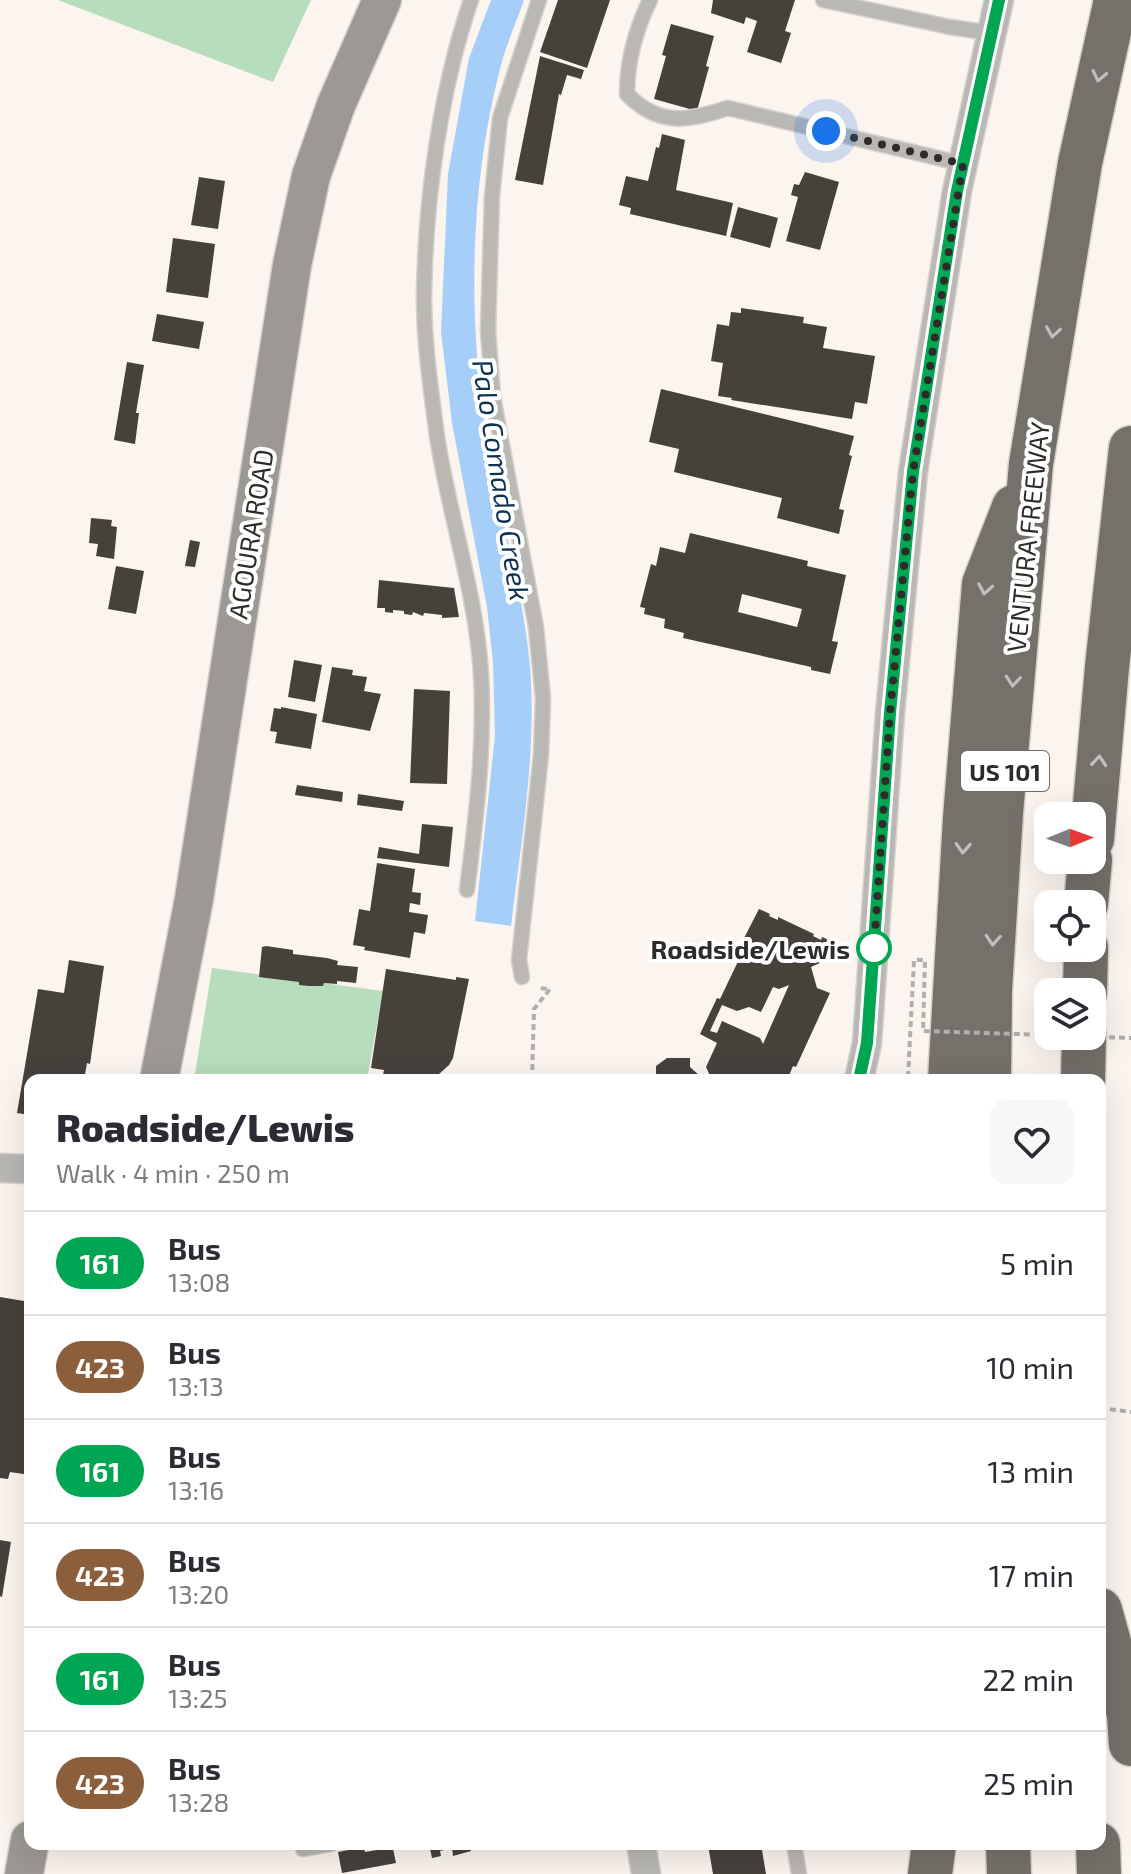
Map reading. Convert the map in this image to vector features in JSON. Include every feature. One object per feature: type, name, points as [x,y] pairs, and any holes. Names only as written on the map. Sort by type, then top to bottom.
[{"type":"highway","name":"VENTURA FREEWAY","points":[[989,1074],[990,991],[1001,813],[1031,464],[1080,163],[1116,0]]},
{"type":"highway","points":[[1095,802],[1131,448]]},
{"type":"highway","points":[[922,1074],[965,818],[984,584],[1031,464]]},
{"type":"highway","points":[[1083,1074],[1084,1050]]},
{"type":"highway","points":[[1106,1632],[1129,1715],[1131,1744]]},
{"type":"highway","points":[[930,1874],[933,1850]]},
{"type":"highway","points":[[1008,1850],[1009,1874]]},
{"type":"highway","points":[[1098,1850],[1099,1874]]},
{"type":"main road","name":"AGOURA ROAD","points":[[160,1074],[194,899],[292,265],[311,176],[336,105],[382,0]]},
{"type":"main road","points":[[24,1874],[28,1850]]},
{"type":"street","points":[[860,1074],[867,1043],[889,727],[913,472],[963,164],[999,0]]},
{"type":"street","points":[[0,1168],[24,1169]]},
{"type":"street","points":[[642,1850],[646,1874]]},
{"type":"lane","points":[[467,890],[479,788],[481,671],[465,560],[438,438],[424,298],[431,196],[445,103],[471,0]]},
{"type":"lane","points":[[522,977],[519,960],[541,755],[543,698],[536,627],[493,397],[488,330],[492,196],[500,118],[539,0]]},
{"type":"lane","points":[[650,0],[627,65],[627,94],[643,111],[680,119],[728,108],[963,164]]},
{"type":"lane","points":[[823,0],[991,33]]},
{"type":"lane","points":[[795,1850],[799,1874]]},
{"type":"path","points":[[921,1074],[914,960],[925,960],[923,1031],[1034,1035]]},
{"type":"path","points":[[522,977],[532,994],[540,987],[550,989],[534,1009],[532,1074]]},
{"type":"path","points":[[1106,1037],[1131,1038]]},
{"type":"path","points":[[1106,1409],[1131,1412]]},
{"type":"green space","points":[[58,0],[311,0],[273,82]]},
{"type":"green space","points":[[212,968],[383,991],[368,1074],[195,1074]]},
{"type":"water","points":[[491,0],[524,0],[502,60],[490,113],[478,203],[474,293],[485,429],[522,607],[532,699],[530,764],[511,926],[475,921],[495,736],[493,662],[487,607],[452,423],[441,332],[448,174],[469,58]]},
{"type":"pier","points":[[1106,1412],[1131,1415],[1131,1468],[1106,1464]]},
{"type":"building","points":[[558,0],[610,0],[587,68],[540,52]]},
{"type":"building","points":[[713,0],[795,0],[785,31],[791,33],[781,63],[747,52],[757,21],[746,17],[744,24],[711,13]]},
{"type":"building","points":[[671,24],[714,36],[697,111],[654,99]]},
{"type":"building","points":[[540,56],[584,70],[581,79],[567,75],[559,94],[543,185],[515,180]]},
{"type":"building","points":[[662,134],[685,140],[676,190],[733,203],[726,236],[630,214],[631,208],[619,205],[626,176],[648,181]]},
{"type":"building","points":[[805,172],[839,182],[820,250],[786,241],[798,197],[791,195],[794,184],[799,185]]},
{"type":"building","points":[[199,177],[225,181],[218,229],[191,225]]},
{"type":"building","points":[[738,207],[778,218],[770,248],[730,237]]},
{"type":"building","points":[[173,238],[215,244],[208,298],[166,292]]},
{"type":"building","points":[[741,308],[804,317],[803,323],[827,327],[823,348],[875,356],[867,404],[855,402],[852,419],[718,396],[723,363],[711,361],[717,324],[729,326],[731,312],[741,313]]},
{"type":"building","points":[[157,314],[204,322],[199,349],[152,341]]},
{"type":"building","points":[[127,362],[144,365],[136,413],[139,413],[135,444],[114,440]]},
{"type":"building","points":[[661,389],[854,436],[839,509],[844,510],[839,534],[777,518],[782,498],[674,472],[679,449],[649,442]]},
{"type":"building","points":[[91,518],[112,520],[111,526],[117,527],[114,559],[96,556],[98,544],[89,543]]},
{"type":"building","points":[[690,533],[808,561],[807,566],[846,575],[832,641],[838,642],[830,674],[683,638],[684,633],[664,628],[665,619],[644,614],[645,608],[640,607],[651,564],[656,566],[660,547],[685,553]],"holes":[[[742,594],[802,609],[797,627],[738,612]]]},
{"type":"building","points":[[190,540],[200,542],[195,567],[185,566]]},
{"type":"building","points":[[116,566],[144,571],[136,614],[108,609]]},
{"type":"building","points":[[379,580],[454,588],[459,617],[442,618],[442,615],[424,613],[423,616],[413,612],[412,615],[393,610],[393,613],[385,612],[385,608],[377,608]]},
{"type":"building","points":[[294,660],[322,665],[315,702],[288,697]]},
{"type":"building","points":[[332,667],[353,670],[352,675],[367,677],[364,691],[381,694],[370,731],[322,722]]},
{"type":"building","points":[[414,689],[450,691],[447,784],[410,783]]},
{"type":"building","points":[[274,708],[317,714],[311,749],[275,743],[277,732],[270,731]]},
{"type":"building","points":[[297,785],[343,792],[342,802],[295,795]]},
{"type":"building","points":[[358,794],[404,801],[402,811],[357,805]]},
{"type":"building","points":[[422,824],[453,827],[449,867],[377,858],[379,847],[419,854]]},
{"type":"building","points":[[377,863],[415,869],[412,892],[421,893],[420,905],[410,903],[409,912],[428,915],[425,934],[414,932],[410,958],[364,950],[365,947],[353,945],[359,909],[370,911]]},
{"type":"building","points":[[759,909],[821,940],[822,937],[838,944],[831,958],[811,967],[817,988],[830,993],[796,1067],[793,1066],[790,1074],[709,1074],[706,1067],[717,1043],[700,1034],[717,998],[720,999]],"holes":[[[789,985],[763,1044],[760,1038],[722,1021],[717,1033],[710,1031],[722,1005],[737,1011],[749,1007],[761,1012],[773,987],[779,989]]]},
{"type":"building","points":[[262,947],[293,950],[293,954],[327,958],[338,961],[337,965],[358,967],[356,983],[337,981],[337,984],[309,986],[259,977]]},
{"type":"building","points":[[69,960],[104,966],[90,1064],[87,1063],[85,1074],[24,1074],[24,1114],[17,1113],[38,989],[64,993]]},
{"type":"building","points":[[386,969],[456,980],[456,977],[469,979],[449,1065],[439,1074],[383,1074],[384,1070],[371,1068]]},
{"type":"building","points":[[667,1058],[690,1058],[690,1067],[698,1074],[656,1074],[656,1066]]},
{"type":"building","points":[[0,1297],[24,1301],[24,1474],[10,1472],[8,1479],[0,1478]]},
{"type":"building","points":[[0,1540],[11,1542],[2,1597],[0,1596]]},
{"type":"building","points":[[393,1850],[396,1863],[342,1873],[338,1852]]},
{"type":"building","points":[[430,1850],[444,1850],[440,1851],[441,1856],[432,1858]]},
{"type":"building","points":[[452,1850],[471,1850],[471,1851],[453,1856]]},
{"type":"building","points":[[709,1850],[762,1850],[766,1874],[713,1874]]},
{"type":"bus line","name":"161","points":[[861,1074],[867,1043],[890,713],[913,472],[957,191],[999,0]]},
{"type":"place","name":"Roadside/Lewis","points":[[874,948]]},
{"type":"route","points":[[826,131],[963,164],[913,472],[890,713],[874,948]]},
{"type":"water label","name":"Palo Comado Creek","points":[[502,480]]}]
